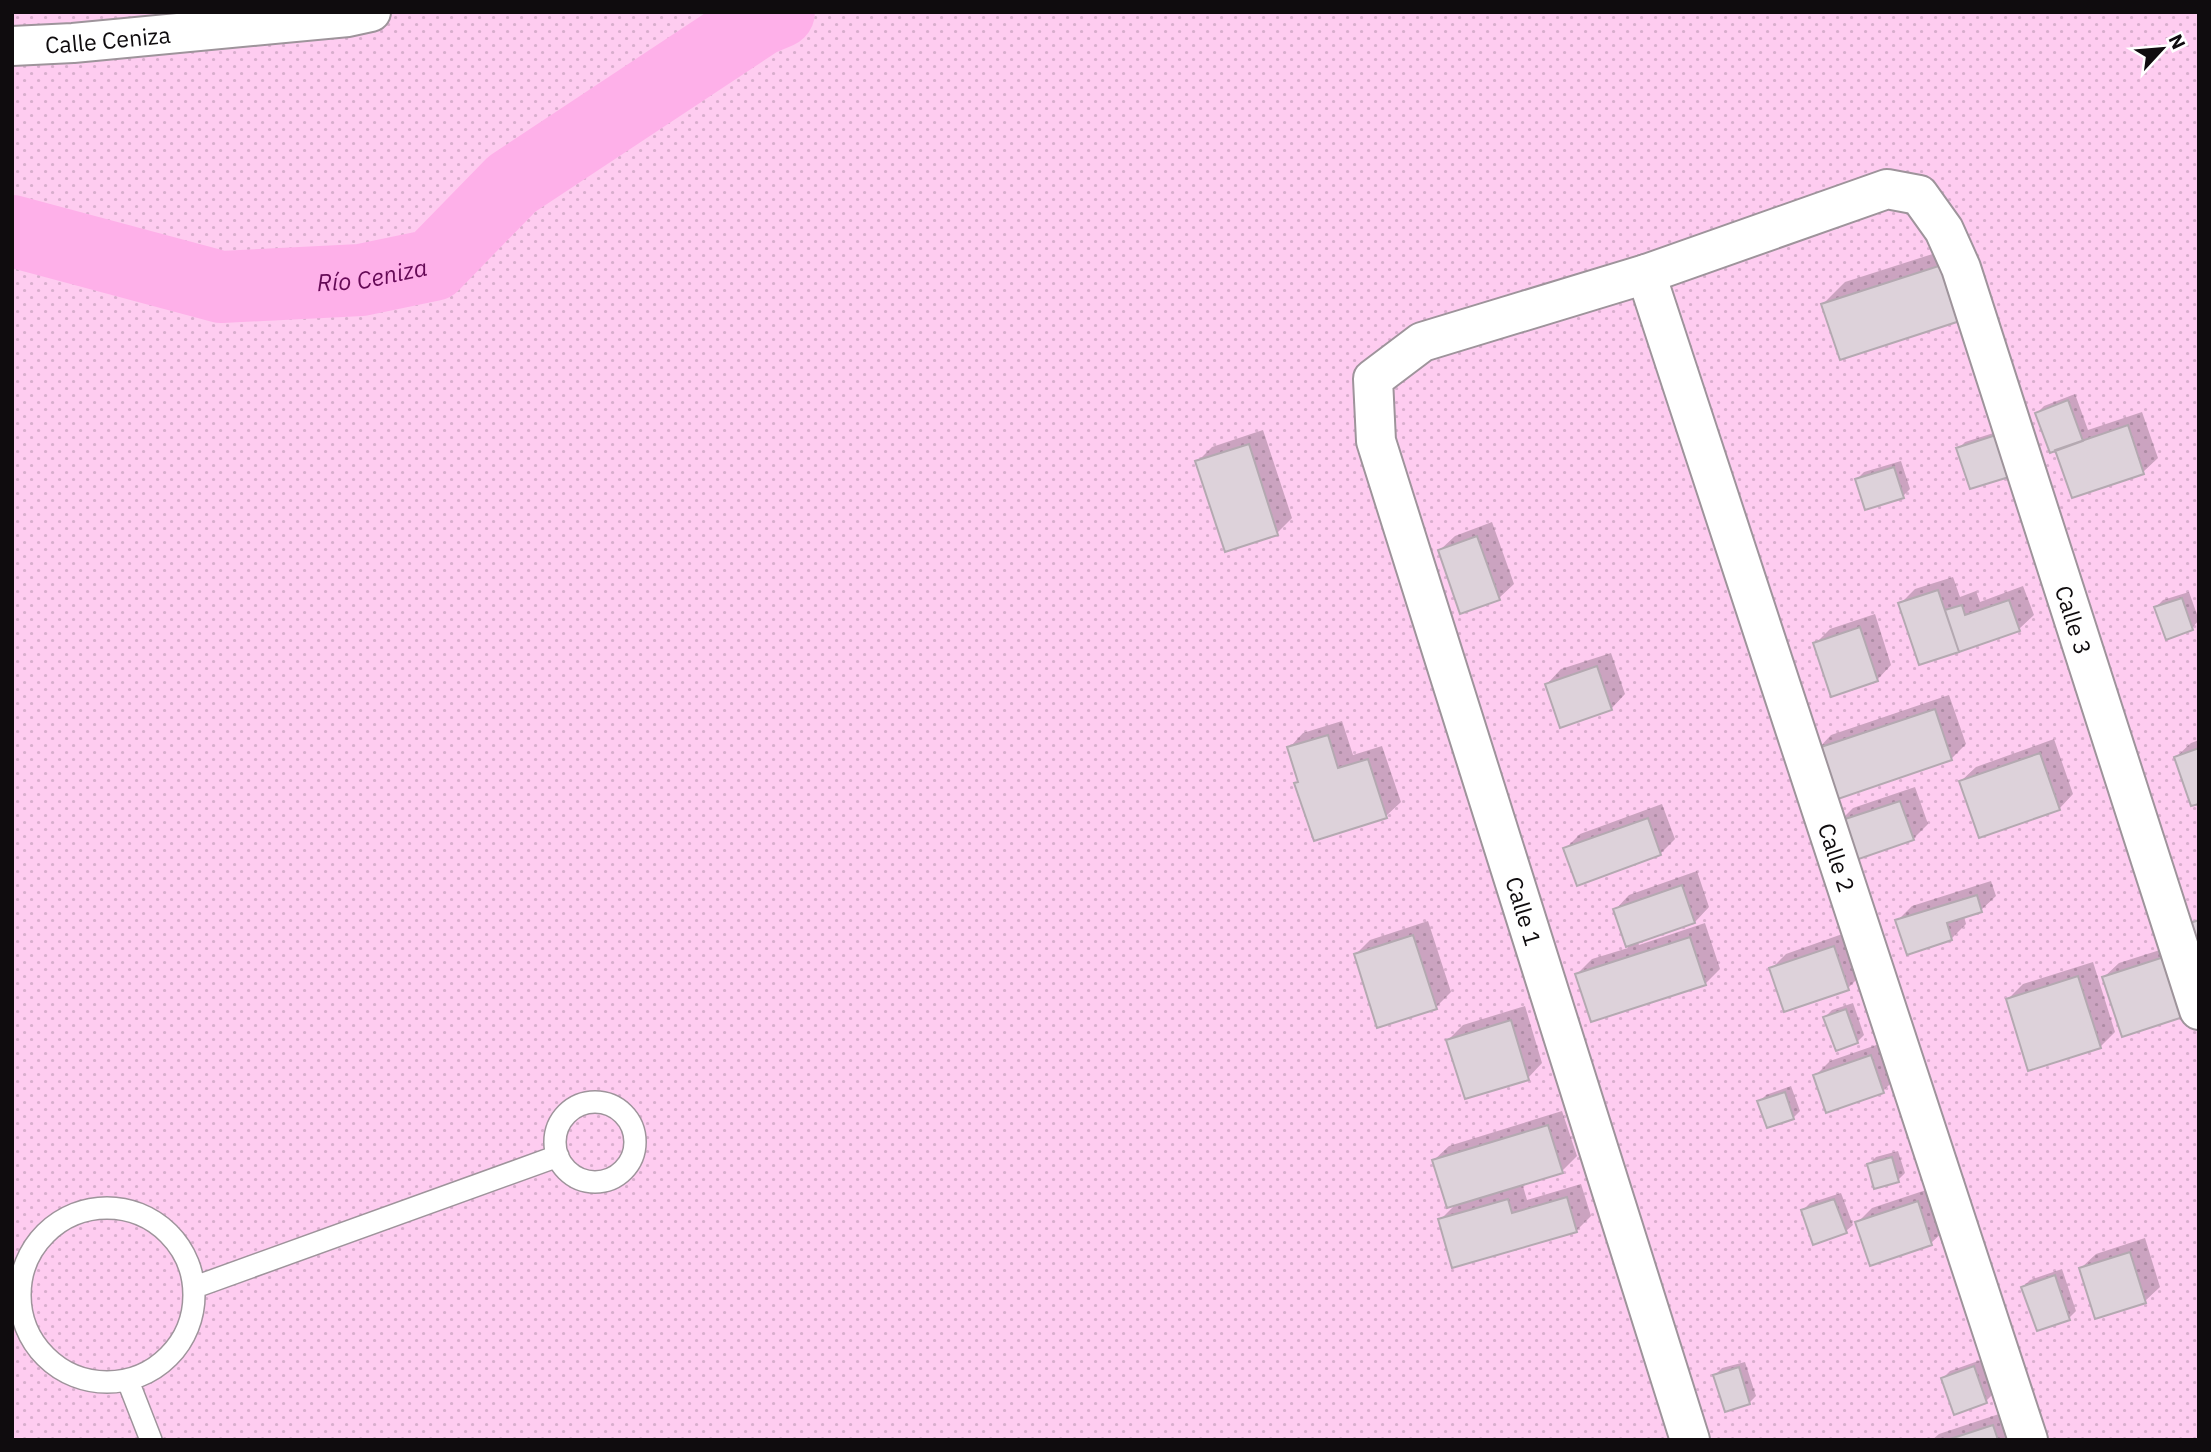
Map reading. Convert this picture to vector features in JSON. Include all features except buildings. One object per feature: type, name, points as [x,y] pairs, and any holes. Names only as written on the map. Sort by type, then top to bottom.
[{"type":"street","name":"Calle Ceniza","points":[[12,46],[69,28],[355,14]]},
{"type":"street","name":"Calle 3","points":[[1373,379],[1422,342],[1646,274],[1887,189],[1919,195],[1944,230],[1961,268],[2199,1010]]},
{"type":"street","name":"Calle 2","points":[[1646,274],[2028,1440]]},
{"type":"street","name":"Calle 1","points":[[1373,379],[1376,441],[1690,1440]]},
{"type":"lane","points":[[195,1287],[558,1156]]},
{"type":"lane","points":[[93,1208],[123,1209],[151,1219],[173,1238],[189,1264],[195,1287],[191,1322],[177,1349],[155,1369],[128,1381],[100,1383],[73,1376],[49,1361],[31,1339],[21,1313],[20,1286],[27,1258],[43,1235],[65,1218],[93,1208]]},
{"type":"lane","points":[[128,1381],[151,1440]]},
{"type":"shaded area","points":[[12,12],[2199,12],[2199,1440],[12,1440]]},
{"type":"waterway","name":"Río Ceniza","points":[[12,231],[221,287],[361,280],[433,265],[512,184],[760,20],[779,12]]}]
